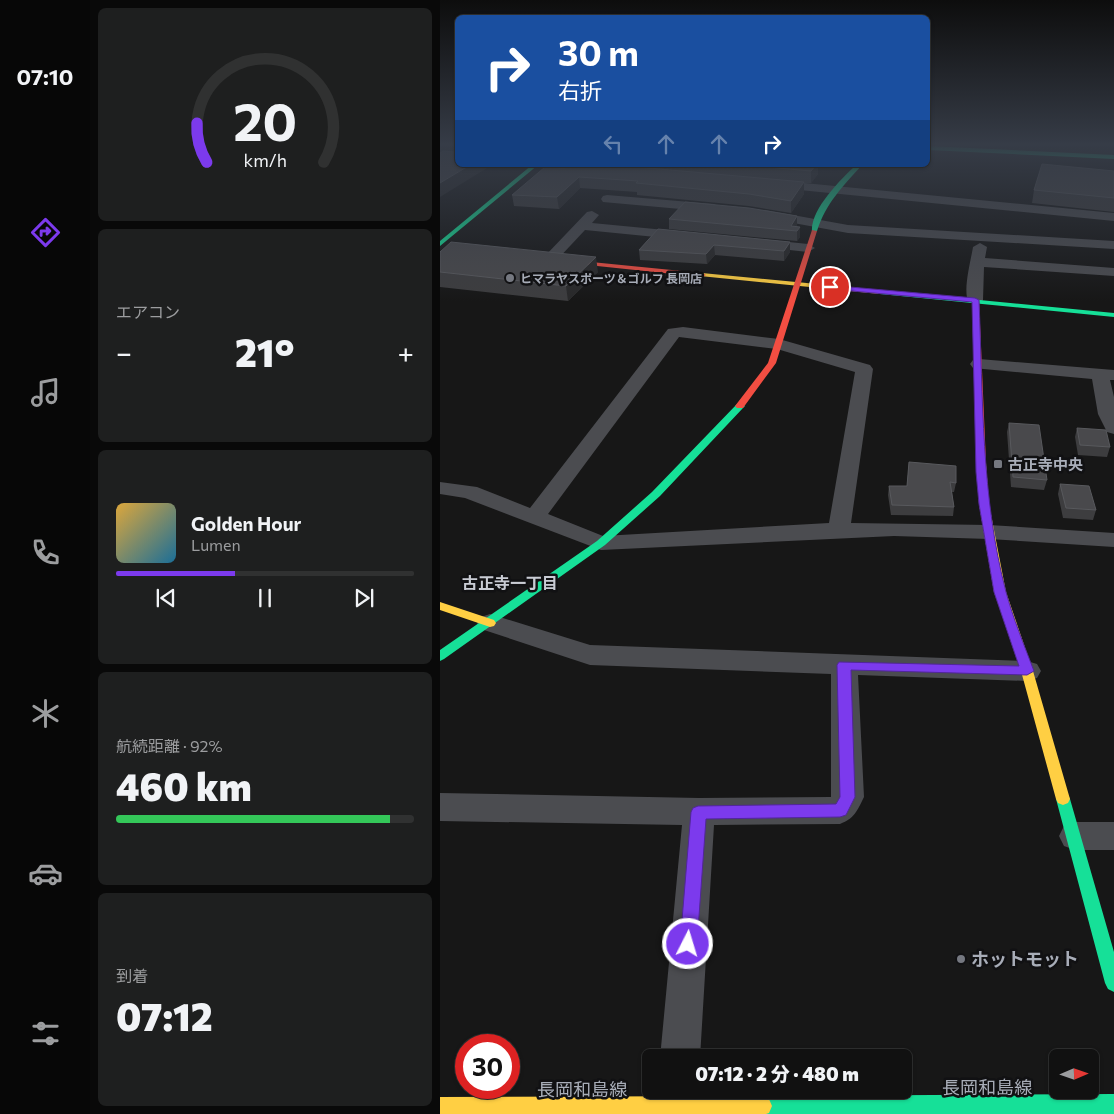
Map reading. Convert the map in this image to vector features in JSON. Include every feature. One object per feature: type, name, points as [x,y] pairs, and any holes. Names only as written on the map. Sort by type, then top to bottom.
[{"type":"main road","points":[[440,230],[482,197]]},
{"type":"main road","points":[[443,247],[499,197]]},
{"type":"main road","points":[[440,656],[490,624],[601,543],[656,494],[740,406],[772,363],[814,224],[828,197]]},
{"type":"main road","points":[[546,259],[1114,315]]},
{"type":"main road","points":[[975,300],[979,364],[981,472],[1000,592],[1027,671],[1114,983]]},
{"type":"main road","points":[[440,606],[490,624]]},
{"type":"main road","name":"長岡和島線","points":[[440,1107],[650,1099]]},
{"type":"main road","name":"長岡和島線","points":[[749,1099],[1114,1104]]},
{"type":"street","points":[[910,197],[1114,217]]},
{"type":"street","points":[[546,259],[607,199],[724,209]]},
{"type":"street","points":[[975,300],[981,236],[987,204]]},
{"type":"street","points":[[749,212],[814,224],[887,232],[1114,245]]},
{"type":"street","points":[[581,226],[704,238]]},
{"type":"street","points":[[748,242],[808,248]]},
{"type":"street","points":[[978,262],[1114,272]]},
{"type":"street","points":[[534,517],[674,333],[682,332],[779,344],[864,369],[839,530]]},
{"type":"street","points":[[979,364],[1107,374],[1108,414],[1114,428]]},
{"type":"street","points":[[440,488],[470,492],[601,543],[839,530],[989,532],[1114,540]]},
{"type":"street","points":[[490,624],[590,655],[1027,671]]},
{"type":"street","points":[[440,807],[698,812],[840,810],[848,797],[844,665]]},
{"type":"street","points":[[681,1049],[698,812]]},
{"type":"street","points":[[1074,836],[1114,836]]},
{"type":"building","points":[[767,197],[794,197],[791,201]]},
{"type":"building","points":[[685,202],[749,208],[797,216],[791,226],[800,227],[797,231],[669,219]]},
{"type":"building","points":[[658,229],[790,242],[784,251],[714,245],[706,254],[639,250]]},
{"type":"building","points":[[451,242],[596,257],[566,286],[440,272],[440,252]]},
{"type":"building","points":[[1009,423],[1039,425],[1047,480],[1013,477]]},
{"type":"building","points":[[1077,428],[1106,430],[1110,447],[1080,445]]},
{"type":"building","points":[[909,462],[956,466],[956,483],[950,482],[954,507],[892,505],[889,486],[907,486]]},
{"type":"building","points":[[1060,484],[1089,486],[1096,510],[1066,508]]},
{"type":"traffic: fast","points":[[440,244],[497,197]]},
{"type":"traffic: fast","points":[[814,231],[821,211],[831,197]]},
{"type":"traffic: fast","points":[[880,292],[1114,315]]},
{"type":"traffic: fast","points":[[440,656],[601,543],[656,494],[740,406]]},
{"type":"traffic: fast","points":[[1063,799],[1114,983]]},
{"type":"traffic: fast","points":[[762,1106],[1114,1104]]},
{"type":"traffic: slow","points":[[702,275],[880,292]]},
{"type":"traffic: slow","points":[[981,463],[984,504],[1000,592],[1027,671],[1063,799]]},
{"type":"traffic: slow","points":[[440,606],[490,623]]},
{"type":"traffic: slow","points":[[440,1107],[762,1106]]},
{"type":"traffic: jam","points":[[740,406],[772,363],[814,231]]},
{"type":"traffic: jam","points":[[561,261],[702,275]]},
{"type":"traffic: jam","points":[[975,300],[981,463]]},
{"type":"place","name":"ヒマラヤスポーツ＆ゴルフ 長岡店","points":[[510,278]]},
{"type":"place","name":"古正寺中央","points":[[998,464]]},
{"type":"place","name":"ホットモット","points":[[961,959]]},
{"type":"district","name":"古正寺一丁目","points":[[510,582]]},
{"type":"route","points":[[688,944],[698,812],[821,812],[840,810],[848,797],[844,665],[1027,671],[1000,592],[984,504],[981,472],[979,364],[975,300],[830,287]]}]
